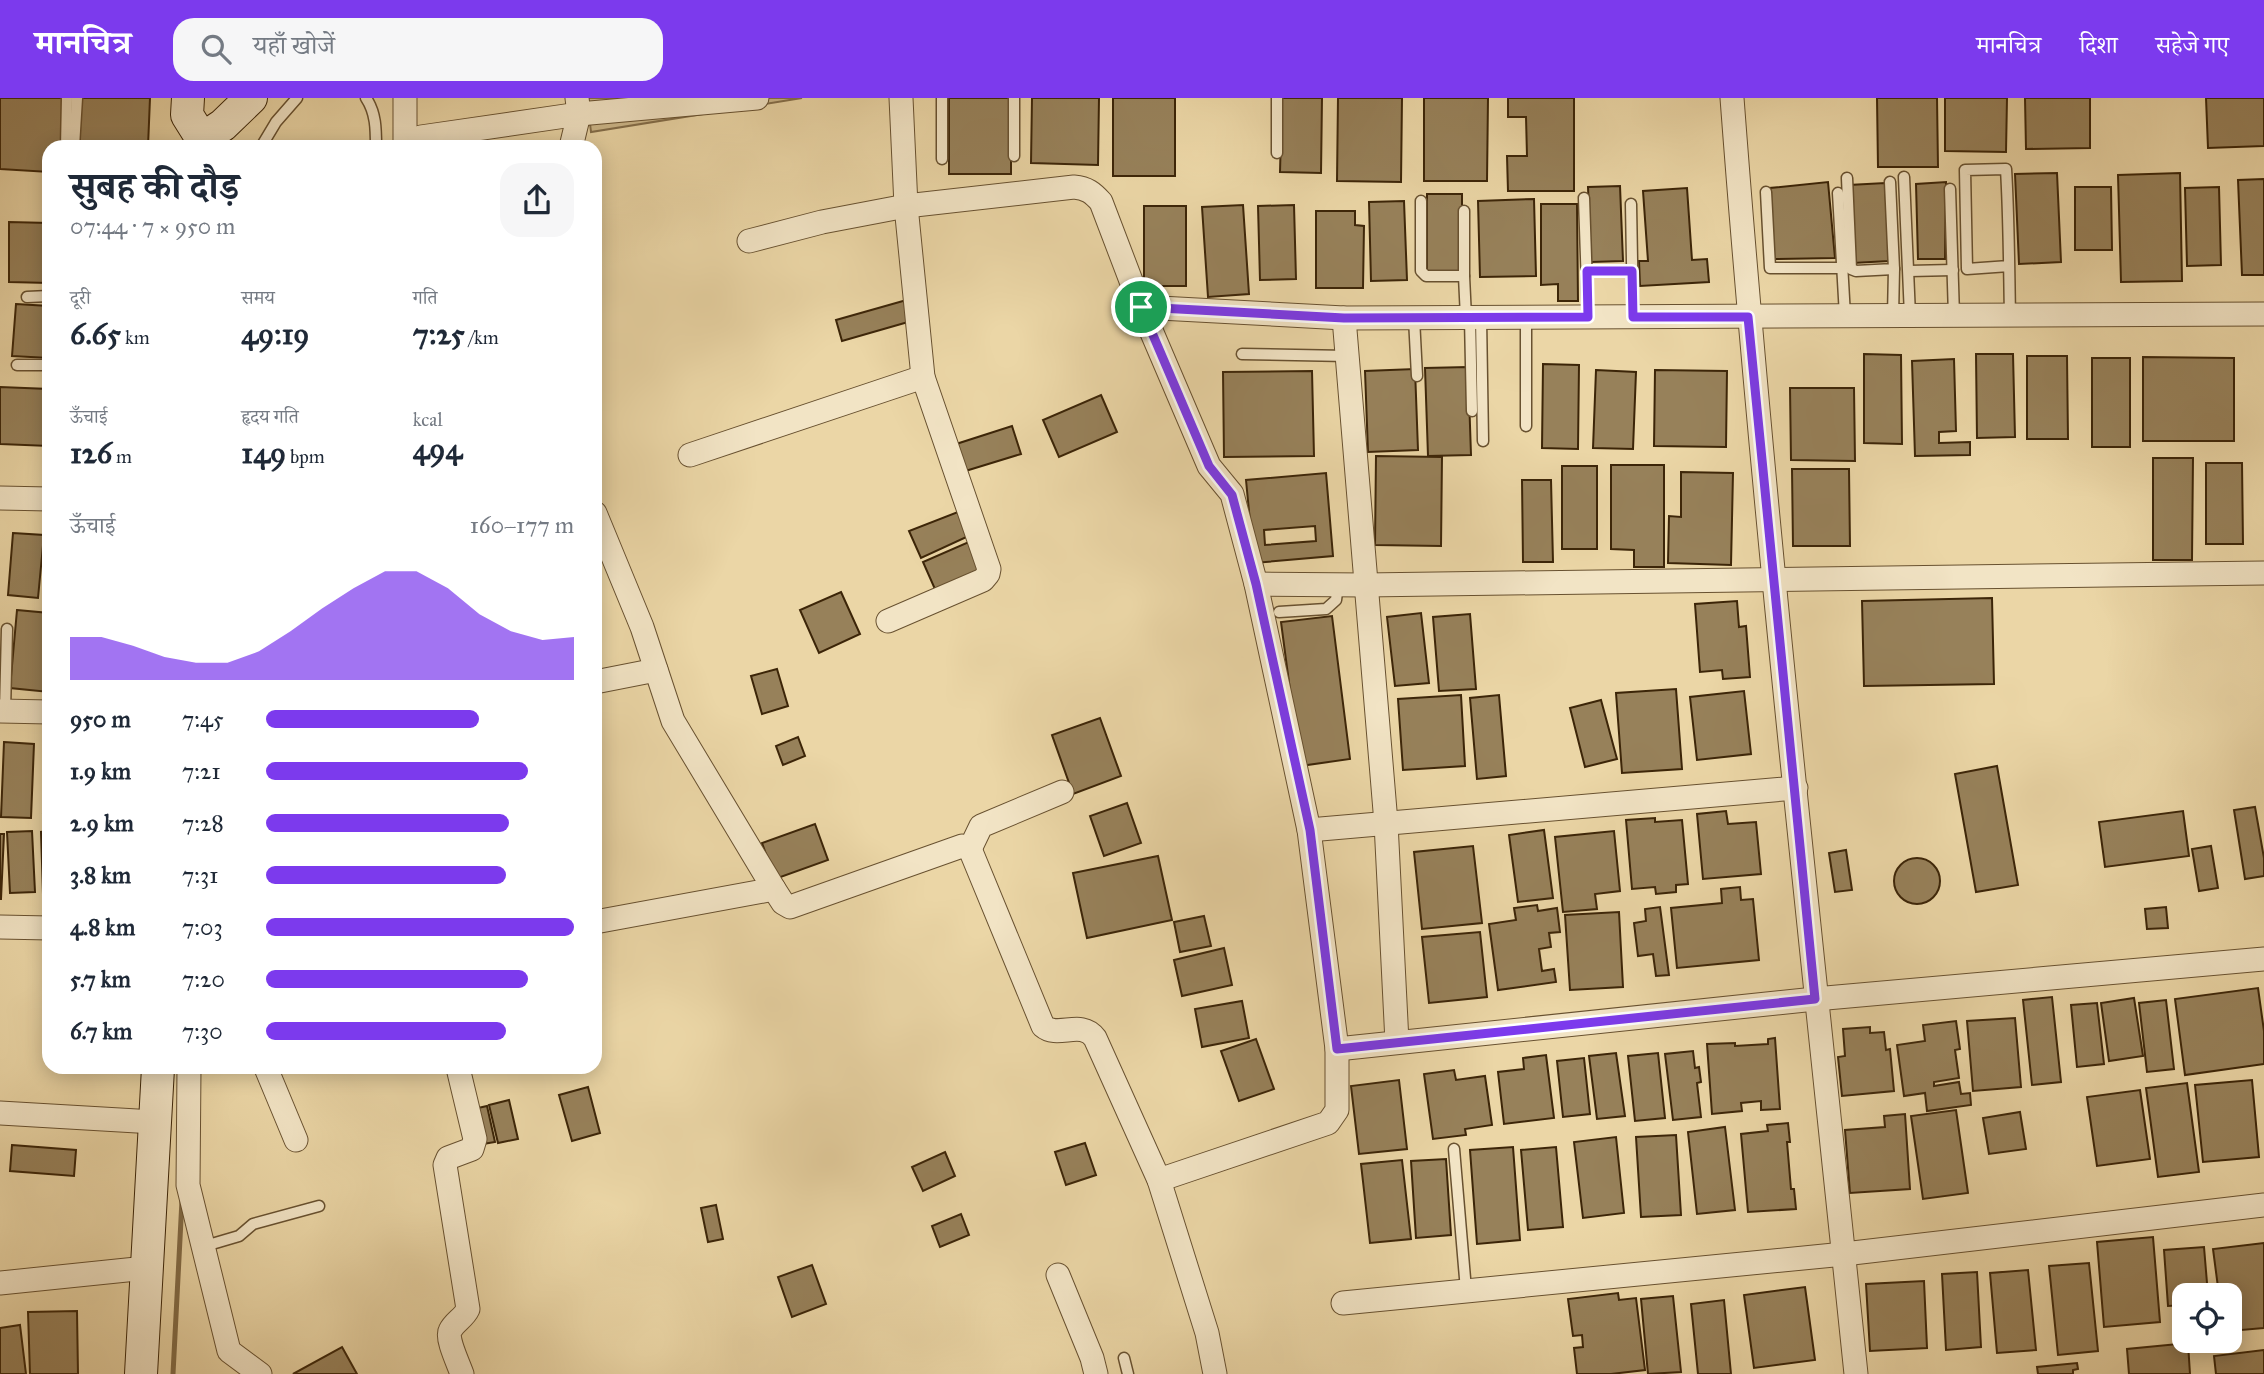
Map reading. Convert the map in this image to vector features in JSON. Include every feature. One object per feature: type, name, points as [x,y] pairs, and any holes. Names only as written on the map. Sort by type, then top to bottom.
[{"type":"street","points":[[188,98],[187,115],[200,140]]},
{"type":"street","points":[[204,140],[216,115],[217,98]]},
{"type":"street","points":[[206,140],[251,98]]},
{"type":"street","points":[[405,98],[407,140]]},
{"type":"street","points":[[417,140],[578,106],[757,98]]},
{"type":"street","points":[[888,621],[983,580],[989,569],[923,377],[906,206],[901,98]]},
{"type":"street","points":[[1731,98],[1748,317],[1815,999],[1856,1374]]},
{"type":"street","points":[[572,140],[578,106]]},
{"type":"street","points":[[749,241],[822,222],[906,206],[1085,188],[1101,202],[1141,307],[1209,466],[1232,495],[1256,584],[1310,830],[1337,1049],[1337,1110],[1332,1120],[1159,1180]]},
{"type":"street","points":[[1141,307],[1349,318],[2264,314]]},
{"type":"street","points":[[1349,318],[1347,356],[1386,823],[1397,1042]]},
{"type":"street","points":[[690,455],[923,377]]},
{"type":"street","points":[[0,498],[42,499]]},
{"type":"street","points":[[602,530],[642,627],[673,721],[783,903],[790,907],[962,846],[970,849],[1042,1026],[1048,1030],[1079,1028],[1092,1034],[1159,1180],[1206,1333],[1215,1374]]},
{"type":"street","points":[[1256,584],[1365,585],[2264,573]]},
{"type":"street","points":[[602,681],[656,670]]},
{"type":"street","points":[[3,711],[42,712]]},
{"type":"street","points":[[1310,830],[1796,788]]},
{"type":"street","points":[[970,849],[981,826],[1062,792]]},
{"type":"street","points":[[602,921],[775,888]]},
{"type":"street","points":[[0,927],[42,928]]},
{"type":"street","points":[[1337,1049],[1815,999],[2264,959]]},
{"type":"street","points":[[141,1374],[158,1074]]},
{"type":"street","points":[[190,1074],[188,1185],[229,1351],[251,1373]]},
{"type":"street","points":[[268,1074],[296,1140]]},
{"type":"street","points":[[459,1074],[475,1139],[471,1149],[447,1158],[445,1165],[468,1309],[449,1336],[462,1374]]},
{"type":"street","points":[[0,1113],[154,1122]]},
{"type":"street","points":[[1343,1303],[1844,1254],[2264,1205]]},
{"type":"street","points":[[0,1283],[146,1268]]},
{"type":"street","points":[[1058,1275],[1096,1374]]},
{"type":"lane","points":[[66,140],[67,98]]},
{"type":"lane","points":[[74,140],[77,98]]},
{"type":"lane","points":[[265,140],[276,122],[297,98]]},
{"type":"lane","points":[[366,98],[372,107],[376,123],[376,140]]},
{"type":"lane","points":[[942,98],[942,159]]},
{"type":"lane","points":[[1014,98],[1014,156]]},
{"type":"lane","points":[[1276,153],[1277,98]]},
{"type":"lane","points":[[2009,266],[1967,269],[1965,170],[2006,169],[2009,266],[2010,316]]},
{"type":"lane","points":[[1901,316],[1909,271],[1904,177]]},
{"type":"lane","points":[[1847,178],[1851,268],[1856,271],[1894,269]]},
{"type":"lane","points":[[1890,182],[1894,269],[1901,316]]},
{"type":"lane","points":[[1950,189],[1954,316]]},
{"type":"lane","points":[[1766,192],[1770,268],[1842,268]]},
{"type":"lane","points":[[1838,193],[1845,316]]},
{"type":"lane","points":[[1584,198],[1588,317]]},
{"type":"lane","points":[[1421,201],[1421,271],[1426,276],[1464,276]]},
{"type":"lane","points":[[1631,204],[1633,317]]},
{"type":"lane","points":[[1464,211],[1464,276],[1473,318],[1483,441]]},
{"type":"lane","points":[[1909,271],[1953,270]]},
{"type":"lane","points":[[1587,271],[1632,271]]},
{"type":"lane","points":[[27,296],[42,296]]},
{"type":"lane","points":[[1526,317],[1526,426]]},
{"type":"lane","points":[[1349,318],[1360,377]]},
{"type":"lane","points":[[1414,318],[1417,376]]},
{"type":"lane","points":[[1472,411],[1473,318]]},
{"type":"lane","points":[[1242,354],[1347,356]]},
{"type":"lane","points":[[17,365],[42,365]]},
{"type":"lane","points":[[1279,612],[1329,607],[1337,597],[1338,584]]},
{"type":"lane","points":[[3,711],[7,629]]},
{"type":"lane","points":[[1454,1149],[1466,1290]]},
{"type":"lane","points":[[205,1246],[239,1236],[253,1224],[319,1206]]},
{"type":"lane","points":[[1124,1358],[1128,1374]]},
{"type":"shaded area","points":[[587,98],[802,98],[591,132]]},
{"type":"building","points":[[0,98],[64,98],[62,140],[42,140],[42,172],[0,169]]},
{"type":"building","points":[[80,98],[150,98],[148,140],[77,140]]},
{"type":"building","points":[[949,98],[1011,98],[1011,174],[949,174]]},
{"type":"building","points":[[1032,98],[1099,98],[1098,165],[1031,163]]},
{"type":"building","points":[[1113,98],[1175,98],[1175,176],[1113,176]]},
{"type":"building","points":[[1282,98],[1322,98],[1321,173],[1280,172]]},
{"type":"building","points":[[1338,98],[1402,98],[1401,182],[1337,181]]},
{"type":"building","points":[[1424,98],[1488,98],[1487,181],[1424,181]]},
{"type":"building","points":[[1508,98],[1574,98],[1574,191],[1508,191],[1507,156],[1527,156],[1526,117],[1508,117]]},
{"type":"building","points":[[1877,98],[1937,98],[1938,167],[1878,167]]},
{"type":"building","points":[[1945,98],[2007,98],[2006,152],[1945,151]]},
{"type":"building","points":[[2025,98],[2090,98],[2090,148],[2026,149]]},
{"type":"building","points":[[2206,98],[2264,98],[2264,146],[2208,148]]},
{"type":"building","points":[[2057,173],[2061,262],[2019,264],[2015,174]]},
{"type":"building","points":[[2180,173],[2182,281],[2121,282],[2118,175]]},
{"type":"building","points":[[2264,179],[2264,275],[2242,275],[2238,180]]},
{"type":"building","points":[[1828,182],[1835,258],[1774,259],[1770,188]]},
{"type":"building","points":[[1946,182],[1945,259],[1918,259],[1916,184]]},
{"type":"building","points":[[1885,183],[1889,261],[1853,263],[1849,185]]},
{"type":"building","points":[[1620,186],[1623,261],[1591,262],[1588,187]]},
{"type":"building","points":[[2075,187],[2111,187],[2112,250],[2075,250]]},
{"type":"building","points":[[2219,187],[2221,265],[2187,266],[2185,188]]},
{"type":"building","points":[[1687,188],[1692,260],[1707,259],[1709,282],[1640,286],[1639,261],[1648,261],[1643,191]]},
{"type":"building","points":[[1427,194],[1462,194],[1462,271],[1427,271]]},
{"type":"building","points":[[1534,199],[1536,276],[1480,277],[1478,201]]},
{"type":"building","points":[[1404,201],[1407,280],[1371,281],[1369,202]]},
{"type":"building","points":[[1541,204],[1577,204],[1578,301],[1558,301],[1558,284],[1541,285]]},
{"type":"building","points":[[1243,205],[1249,294],[1208,297],[1202,207]]},
{"type":"building","points":[[1294,205],[1296,279],[1260,280],[1258,206]]},
{"type":"building","points":[[1144,206],[1186,206],[1186,286],[1144,286]]},
{"type":"building","points":[[1316,211],[1355,211],[1355,225],[1364,226],[1363,288],[1316,288]]},
{"type":"building","points":[[9,222],[42,223],[42,283],[9,282]]},
{"type":"building","points":[[910,299],[915,320],[842,341],[836,320]]},
{"type":"building","points":[[16,304],[42,306],[42,358],[12,356]]},
{"type":"building","points":[[1864,354],[1901,355],[1902,444],[1864,443]]},
{"type":"building","points":[[1976,354],[2013,354],[2015,437],[1977,438]]},
{"type":"building","points":[[2027,356],[2067,356],[2068,439],[2027,439]]},
{"type":"building","points":[[2143,357],[2234,358],[2234,441],[2143,441]]},
{"type":"building","points":[[2092,358],[2130,358],[2130,447],[2092,447]]},
{"type":"building","points":[[1954,359],[1956,431],[1939,432],[1939,443],[1970,442],[1970,455],[1915,456],[1912,361]]},
{"type":"building","points":[[1543,364],[1579,365],[1578,449],[1542,448]]},
{"type":"building","points":[[1468,367],[1471,455],[1428,456],[1425,368]]},
{"type":"building","points":[[1415,369],[1418,450],[1368,452],[1365,371]]},
{"type":"building","points":[[1596,370],[1636,372],[1633,449],[1593,448]]},
{"type":"building","points":[[1655,370],[1727,371],[1726,447],[1654,446]]},
{"type":"building","points":[[1312,371],[1314,456],[1224,457],[1223,372]]},
{"type":"building","points":[[0,387],[42,389],[42,446],[0,444]]},
{"type":"building","points":[[1790,388],[1854,388],[1855,461],[1791,460]]},
{"type":"building","points":[[1101,395],[1117,432],[1059,457],[1043,420]]},
{"type":"building","points":[[1012,426],[1021,454],[959,473],[950,446]]},
{"type":"building","points":[[1376,456],[1442,457],[1441,546],[1375,545]]},
{"type":"building","points":[[2153,458],[2193,458],[2192,560],[2153,560]]},
{"type":"building","points":[[2206,463],[2242,463],[2243,544],[2206,544]]},
{"type":"building","points":[[1611,465],[1664,465],[1664,567],[1634,567],[1634,550],[1611,549]]},
{"type":"building","points":[[1562,466],[1597,466],[1597,549],[1562,549]]},
{"type":"building","points":[[1792,469],[1849,469],[1850,546],[1793,546]]},
{"type":"building","points":[[1681,472],[1733,473],[1731,565],[1668,563],[1669,516],[1681,517]]},
{"type":"building","points":[[1326,473],[1333,556],[1254,563],[1246,480]],"holes":[[[1315,526],[1316,541],[1265,545],[1264,530]]]},
{"type":"building","points":[[1522,480],[1551,480],[1553,562],[1523,562]]},
{"type":"building","points":[[963,510],[973,534],[921,558],[909,531]]},
{"type":"building","points":[[13,533],[42,535],[38,598],[8,595]]},
{"type":"building","points":[[971,541],[986,575],[938,596],[923,562]]},
{"type":"building","points":[[841,592],[860,634],[819,653],[800,610]]},
{"type":"building","points":[[1992,598],[1994,684],[1864,686],[1862,601]]},
{"type":"building","points":[[1737,601],[1739,627],[1746,626],[1750,677],[1723,679],[1722,670],[1700,672],[1695,604]]},
{"type":"building","points":[[17,610],[42,612],[42,691],[10,688]]},
{"type":"building","points":[[1421,613],[1429,683],[1395,686],[1387,617]]},
{"type":"building","points":[[1470,614],[1476,689],[1439,691],[1433,617]]},
{"type":"building","points":[[1332,616],[1350,759],[1300,766],[1281,622]]},
{"type":"building","points":[[777,669],[788,706],[762,714],[751,676]]},
{"type":"building","points":[[1676,689],[1682,769],[1622,773],[1616,693]]},
{"type":"building","points":[[1744,691],[1751,754],[1697,760],[1690,697]]},
{"type":"building","points":[[1461,695],[1465,766],[1403,770],[1398,699]]},
{"type":"building","points":[[1499,695],[1506,776],[1477,779],[1470,698]]},
{"type":"building","points":[[1601,700],[1617,759],[1585,767],[1570,708]]},
{"type":"building","points":[[1100,718],[1121,776],[1073,794],[1052,735]]},
{"type":"building","points":[[798,737],[805,756],[783,765],[776,746]]},
{"type":"building","points":[[4,742],[34,744],[31,818],[1,817]]},
{"type":"building","points":[[1997,766],[2018,885],[1976,892],[1955,774]]},
{"type":"building","points":[[1127,803],[1141,843],[1104,856],[1090,816]]},
{"type":"building","points":[[2255,807],[2264,858],[2264,876],[2245,879],[2234,810]]},
{"type":"building","points":[[1726,811],[1728,824],[1756,822],[1761,874],[1703,879],[1697,814]]},
{"type":"building","points":[[2183,811],[2189,856],[2105,867],[2099,822]]},
{"type":"building","points":[[1655,818],[1655,822],[1682,820],[1688,884],[1676,885],[1676,892],[1656,894],[1655,887],[1632,889],[1626,820]]},
{"type":"building","points":[[815,824],[828,860],[775,879],[762,843]]},
{"type":"building","points":[[1544,830],[1553,898],[1518,902],[1509,835]]},
{"type":"building","points":[[32,831],[35,892],[10,893],[7,832]]},
{"type":"building","points":[[1614,831],[1620,891],[1595,894],[1597,909],[1563,912],[1555,837]]},
{"type":"building","points":[[0,834],[4,834],[1,899],[0,899]]},
{"type":"building","points":[[1473,846],[1482,923],[1422,929],[1414,852]]},
{"type":"building","points":[[2211,846],[2218,888],[2199,891],[2192,849]]},
{"type":"building","points":[[1846,850],[1852,890],[1835,892],[1829,853]]},
{"type":"building","points":[[1158,856],[1172,920],[1087,938],[1073,873]]},
{"type":"building","points":[[1917,858],[1933,865],[1940,881],[1933,897],[1917,904],[1901,897],[1894,881],[1901,865]]},
{"type":"building","points":[[1740,887],[1741,900],[1753,899],[1759,960],[1677,968],[1671,908],[1722,903],[1721,889]]},
{"type":"building","points":[[1537,905],[1538,911],[1557,908],[1560,932],[1549,933],[1551,947],[1539,949],[1542,971],[1554,969],[1556,982],[1498,990],[1489,924],[1516,920],[1514,908]]},
{"type":"building","points":[[1660,907],[1669,975],[1656,976],[1653,954],[1638,956],[1634,923],[1646,921],[1645,909]]},
{"type":"building","points":[[2166,907],[2168,928],[2147,929],[2145,909]]},
{"type":"building","points":[[1619,912],[1623,987],[1570,990],[1565,915]]},
{"type":"building","points":[[1204,916],[1211,946],[1180,952],[1174,922]]},
{"type":"building","points":[[1480,932],[1487,997],[1429,1003],[1422,937]]},
{"type":"building","points":[[1224,948],[1232,985],[1182,996],[1174,960]]},
{"type":"building","points":[[2258,988],[2264,1031],[2264,1064],[2185,1075],[2175,999]]},
{"type":"building","points":[[2052,997],[2061,1082],[2032,1085],[2023,1000]]},
{"type":"building","points":[[2134,998],[2143,1056],[2109,1061],[2101,1003]]},
{"type":"building","points":[[2166,1000],[2174,1069],[2147,1072],[2139,1003]]},
{"type":"building","points":[[1242,1001],[1249,1038],[1202,1047],[1195,1009]]},
{"type":"building","points":[[2097,1003],[2104,1064],[2077,1067],[2071,1005]]},
{"type":"building","points":[[2015,1018],[2021,1087],[1973,1091],[1967,1021]]},
{"type":"building","points":[[1956,1021],[1960,1049],[1955,1050],[1959,1078],[1934,1082],[1934,1086],[1959,1082],[1961,1094],[1970,1093],[1971,1105],[1927,1111],[1925,1093],[1904,1096],[1897,1045],[1925,1041],[1923,1025]]},
{"type":"building","points":[[1870,1027],[1870,1033],[1884,1032],[1886,1050],[1890,1049],[1894,1091],[1842,1096],[1838,1057],[1845,1056],[1843,1029]]},
{"type":"building","points":[[1775,1038],[1780,1109],[1761,1110],[1761,1101],[1741,1103],[1742,1111],[1712,1114],[1707,1044],[1768,1044],[1768,1039]]},
{"type":"building","points":[[1256,1039],[1274,1089],[1239,1101],[1221,1051]]},
{"type":"building","points":[[1693,1051],[1695,1068],[1699,1067],[1701,1082],[1697,1083],[1701,1117],[1673,1120],[1665,1054]]},
{"type":"building","points":[[1616,1053],[1625,1116],[1597,1119],[1589,1056]]},
{"type":"building","points":[[1658,1053],[1665,1118],[1635,1121],[1628,1056]]},
{"type":"building","points":[[1546,1055],[1554,1118],[1504,1124],[1498,1072],[1524,1069],[1523,1058]]},
{"type":"building","points":[[1584,1058],[1590,1114],[1563,1117],[1557,1061]]},
{"type":"building","points":[[1454,1070],[1456,1080],[1485,1076],[1492,1125],[1465,1129],[1466,1135],[1433,1139],[1424,1074]]},
{"type":"building","points":[[1399,1080],[1407,1149],[1359,1154],[1351,1086]]},
{"type":"building","points":[[2252,1080],[2259,1157],[2203,1162],[2195,1085]]},
{"type":"building","points":[[2187,1083],[2199,1172],[2158,1177],[2146,1088]]},
{"type":"building","points":[[588,1087],[600,1133],[572,1141],[559,1095]]},
{"type":"building","points":[[2140,1090],[2150,1159],[2097,1166],[2087,1097]]},
{"type":"building","points":[[509,1100],[518,1139],[498,1143],[489,1105]]},
{"type":"building","points":[[487,1106],[495,1142],[477,1145],[469,1110]]},
{"type":"building","points":[[1956,1110],[1968,1193],[1923,1199],[1911,1116]]},
{"type":"building","points":[[2020,1112],[2026,1149],[1989,1154],[1983,1118]]},
{"type":"building","points":[[1905,1114],[1910,1189],[1850,1193],[1845,1130],[1885,1127],[1884,1116]]},
{"type":"building","points":[[1788,1123],[1791,1189],[1794,1189],[1796,1209],[1748,1212],[1741,1134],[1768,1131],[1767,1125]]},
{"type":"building","points":[[1725,1127],[1735,1210],[1697,1214],[1688,1132]]},
{"type":"building","points":[[1676,1135],[1681,1215],[1641,1217],[1636,1137]]},
{"type":"building","points":[[1616,1137],[1624,1213],[1583,1218],[1574,1142]]},
{"type":"building","points":[[1085,1143],[1096,1175],[1066,1185],[1055,1152]]},
{"type":"building","points":[[12,1145],[76,1150],[74,1176],[10,1171]]},
{"type":"building","points":[[1513,1147],[1520,1240],[1477,1244],[1470,1150]]},
{"type":"building","points":[[1556,1147],[1563,1227],[1528,1230],[1521,1150]]},
{"type":"building","points":[[945,1152],[955,1176],[923,1191],[912,1167]]},
{"type":"building","points":[[1446,1159],[1451,1235],[1416,1238],[1411,1161]]},
{"type":"building","points":[[1402,1160],[1411,1239],[1370,1243],[1361,1164]]},
{"type":"building","points":[[716,1205],[723,1239],[708,1242],[701,1208]]},
{"type":"building","points":[[961,1214],[969,1235],[940,1247],[932,1226]]},
{"type":"building","points":[[2153,1237],[2160,1322],[2104,1327],[2097,1242]]},
{"type":"building","points":[[2264,1243],[2264,1328],[2242,1330],[2242,1283],[2217,1283],[2213,1249]]},
{"type":"building","points":[[2204,1247],[2207,1283],[2172,1283],[2172,1306],[2168,1306],[2164,1250]]},
{"type":"building","points":[[2089,1263],[2098,1351],[2058,1355],[2049,1266]]},
{"type":"building","points":[[812,1265],[826,1304],[792,1317],[778,1277]]},
{"type":"building","points":[[2028,1270],[2036,1350],[1997,1353],[1990,1273]]},
{"type":"building","points":[[1977,1272],[1981,1347],[1946,1350],[1942,1274]]},
{"type":"building","points":[[1924,1281],[1927,1348],[1870,1351],[1866,1284]]},
{"type":"building","points":[[1805,1287],[1815,1360],[1754,1368],[1744,1295]]},
{"type":"building","points":[[1618,1293],[1619,1300],[1636,1298],[1645,1370],[1577,1374],[1574,1348],[1583,1347],[1582,1335],[1573,1336],[1568,1299]]},
{"type":"building","points":[[1673,1296],[1681,1372],[1648,1374],[1641,1299]]},
{"type":"building","points":[[1724,1300],[1731,1374],[1698,1374],[1691,1304]]},
{"type":"building","points":[[77,1311],[78,1374],[30,1374],[28,1312]]},
{"type":"building","points":[[20,1325],[26,1374],[0,1374],[0,1328]]},
{"type":"building","points":[[2172,1345],[2172,1353],[2189,1353],[2190,1374],[2129,1374],[2127,1349]]},
{"type":"building","points":[[342,1347],[357,1374],[293,1374]]},
{"type":"building","points":[[2264,1350],[2264,1374],[2216,1374],[2214,1356]]},
{"type":"building","points":[[2077,1363],[2078,1369],[2073,1370],[2073,1374],[2038,1374],[2037,1367]]},
{"type":"waterway","points":[[173,1374],[182,1200]]},
{"type":"route","points":[[1587,271],[1632,271],[1633,317],[1748,317],[1815,999],[1337,1049],[1310,830],[1256,584],[1232,495],[1209,466],[1141,307],[1344,318],[1588,317],[1587,271]]}]
